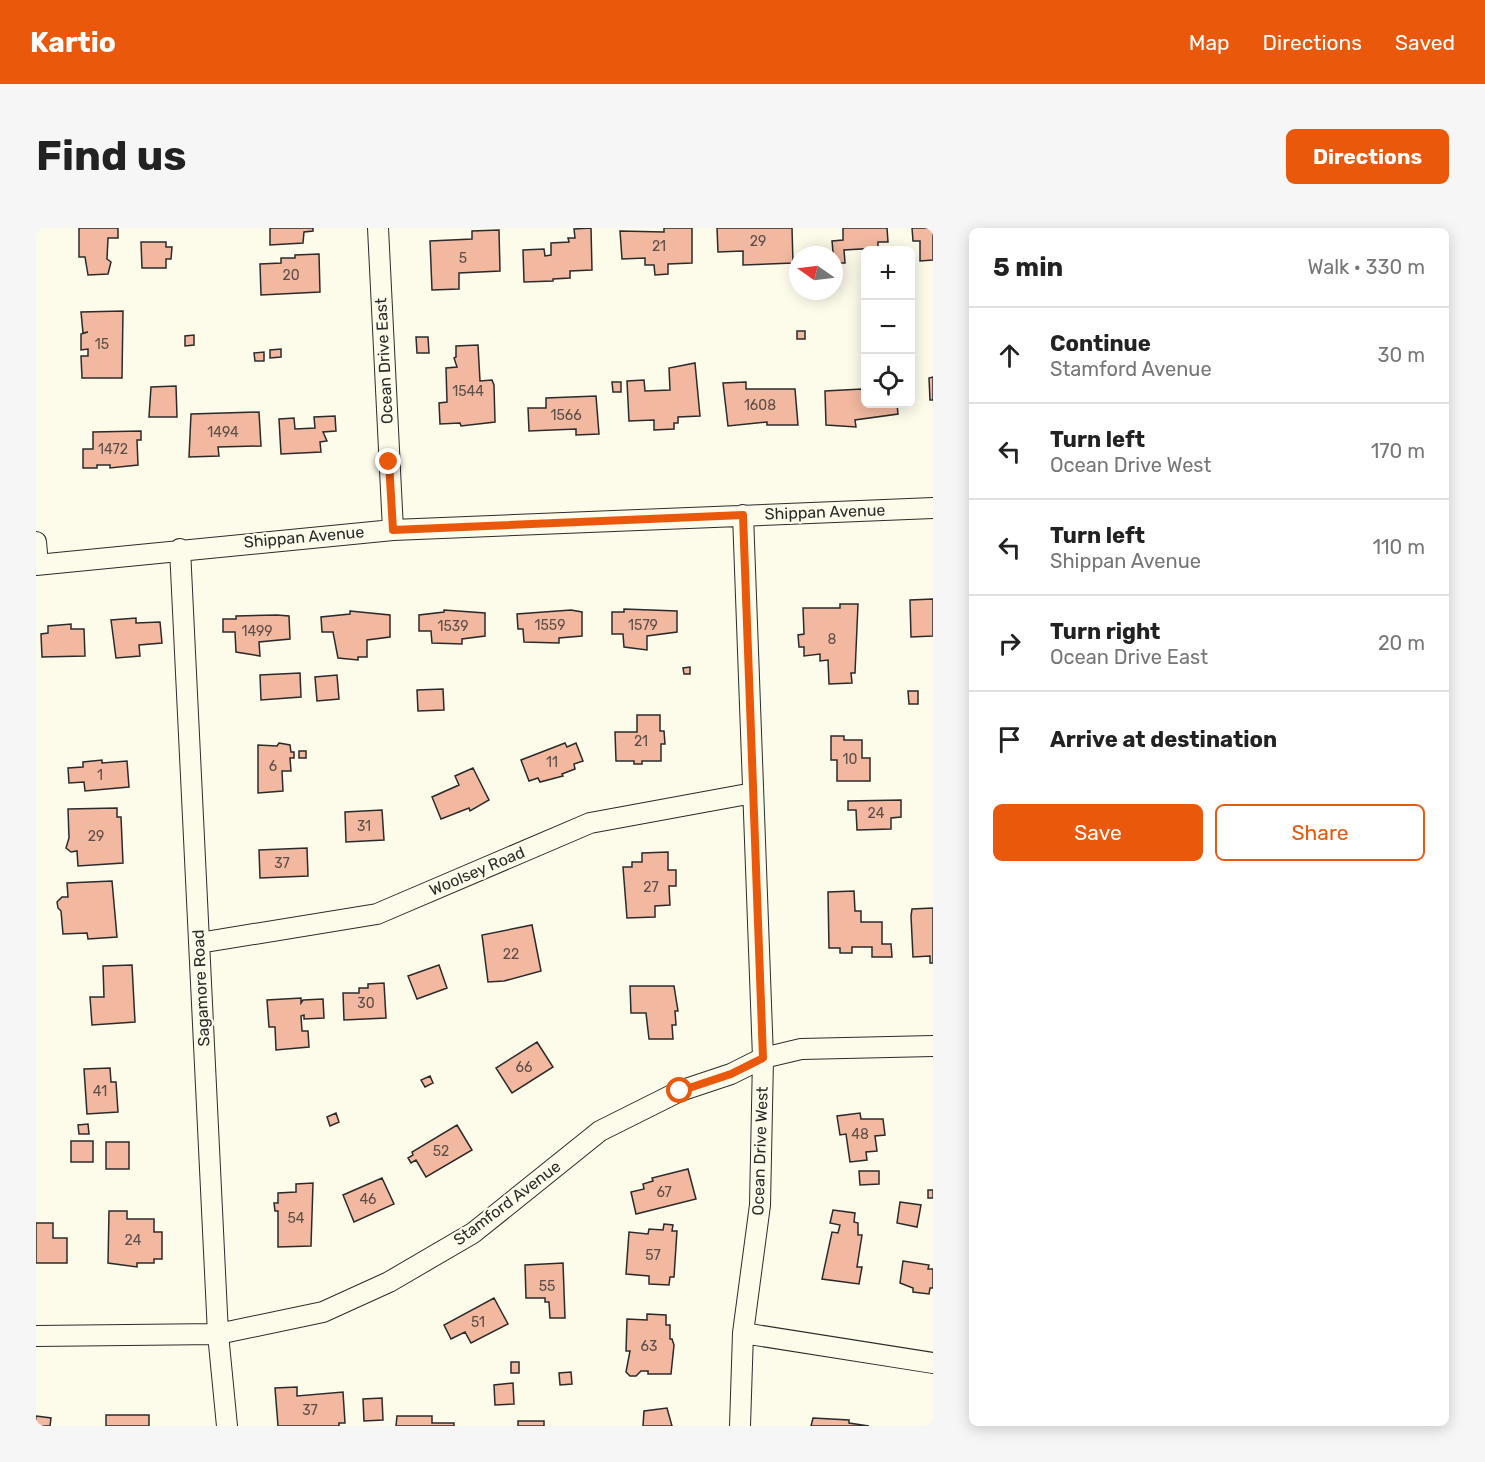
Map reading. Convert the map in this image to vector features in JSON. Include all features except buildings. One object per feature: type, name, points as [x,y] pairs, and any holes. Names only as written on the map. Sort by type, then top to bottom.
[{"type":"street","name":"Ocean Drive East","points":[[378,228],[393,530]]},
{"type":"street","name":"Shippan Avenue","points":[[37,564],[393,530],[933,508]]},
{"type":"street","name":"Ocean Drive West","points":[[740,1426],[743,1333],[760,1205],[763,1058],[743,515]]},
{"type":"street","points":[[36,543],[37,564]]},
{"type":"street","name":"Sagamore Road","points":[[180,549],[218,1334],[227,1426]]},
{"type":"street","name":"Woolsey Road","points":[[199,943],[377,914],[590,823],[753,793]]},
{"type":"street","name":"Stamford Avenue","points":[[36,1336],[218,1334],[323,1312],[389,1282],[473,1233],[600,1131],[680,1091],[731,1074],[763,1058],[801,1049],[933,1046]]},
{"type":"street","points":[[743,1333],[933,1363]]},
{"type":"route","points":[[389,462],[393,530],[743,515],[763,1058],[731,1074],[680,1091]]}]
